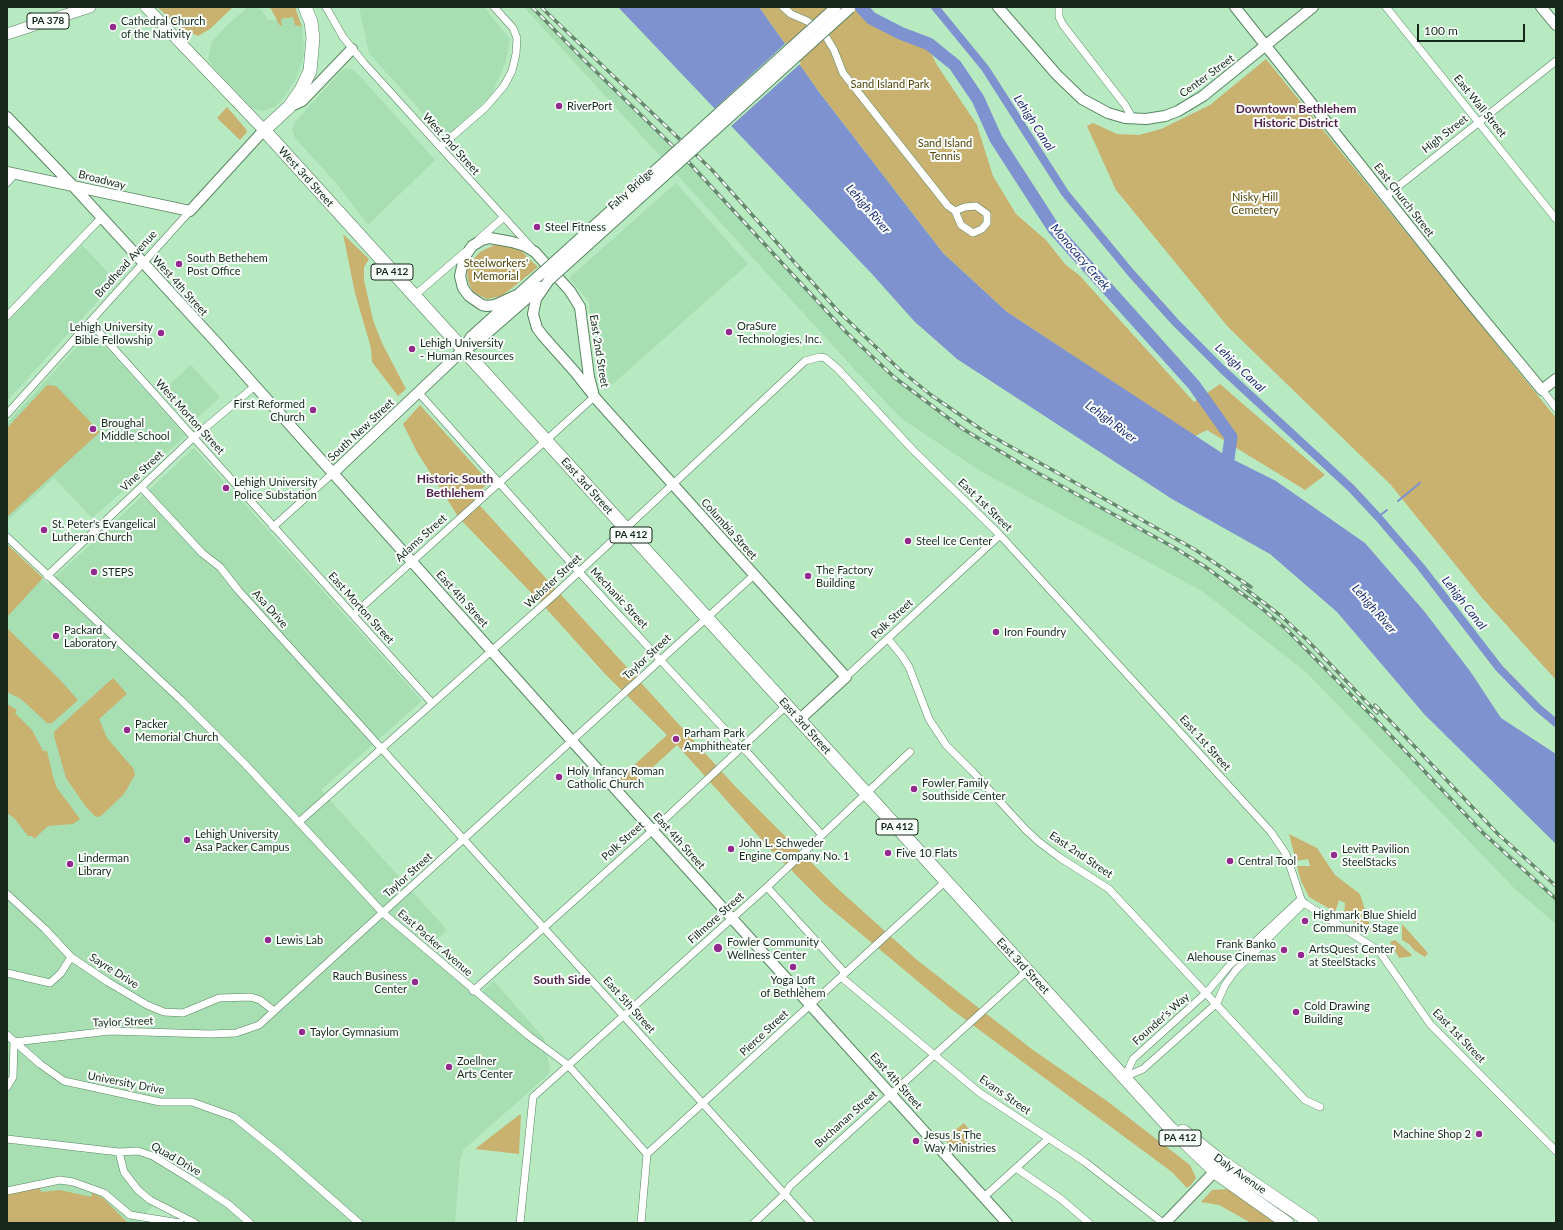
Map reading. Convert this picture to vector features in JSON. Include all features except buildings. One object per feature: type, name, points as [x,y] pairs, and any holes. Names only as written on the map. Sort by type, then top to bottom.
[{"type":"highway","points":[[264,130],[289,107],[308,77],[313,56],[312,29],[305,7]]},
{"type":"highway","name":"West 3rd Street","points":[[264,130],[463,350]]},
{"type":"highway","name":"East 3rd Street","points":[[463,350],[1027,971],[1148,1101]]},
{"type":"highway","name":"Daly Avenue","points":[[1148,1101],[1172,1129],[1219,1168],[1274,1219],[1287,1223]]},
{"type":"highway","name":"Daly Avenue","points":[[1219,1168],[1312,1223]]},
{"type":"main road","name":"PA 378","points":[[7,34],[90,7]]},
{"type":"main road","name":"West 3rd Street","points":[[146,7],[264,130]]},
{"type":"main road","name":"Fahy Bridge","points":[[463,350],[477,342],[836,7]]},
{"type":"main road","name":"Fahy Bridge","points":[[463,350],[471,337],[519,294],[546,276],[850,7]]},
{"type":"main road","name":"Center Street","points":[[998,7],[1075,93],[1100,110],[1133,119],[1155,118],[1187,106],[1213,89],[1313,7]]},
{"type":"main road","name":"East Church Street","points":[[1235,7],[1467,299],[1542,390]]},
{"type":"main road","points":[[1541,7],[1556,26]]},
{"type":"main road","points":[[289,107],[302,101],[352,49]]},
{"type":"main road","name":"West 4th Street","points":[[7,117],[102,217],[255,386],[332,474]]},
{"type":"main road","name":"Brodhead Avenue","points":[[190,211],[264,130]]},
{"type":"main road","name":"Broadway","points":[[11,173],[190,211]]},
{"type":"main road","points":[[519,294],[495,305],[482,305],[469,296],[463,288],[460,276],[462,263],[472,246],[482,240],[500,239],[518,244],[535,252]]},
{"type":"main road","name":"East 2nd Street","points":[[535,252],[570,291],[580,307],[589,377],[594,397]]},
{"type":"main road","name":"Columbia Street","points":[[546,276],[536,300],[533,314],[534,322],[543,336],[575,372],[594,397],[846,677]]},
{"type":"main road","name":"South New Street","points":[[332,474],[463,350]]},
{"type":"main road","points":[[1542,390],[1556,379]]},
{"type":"main road","name":"East 4th Street","points":[[332,474],[1008,1223]]},
{"type":"main road","name":"Polk Street","points":[[799,720],[846,677]]},
{"type":"main road","points":[[1164,1223],[1219,1168]]},
{"type":"street","name":"West 2nd Street","points":[[326,7],[341,34],[352,49],[535,252]]},
{"type":"street","points":[[440,148],[486,107],[504,86],[512,71],[516,54],[517,38],[513,28],[494,7]]},
{"type":"street","points":[[783,7],[791,14],[822,30],[834,50],[843,73],[948,206],[955,212],[961,225],[973,233],[982,229],[987,223],[987,214],[976,206],[965,207],[955,212]]},
{"type":"street","points":[[1058,7],[1059,17],[1063,25],[1125,105],[1133,119]]},
{"type":"street","name":"East Wall Street","points":[[1386,7],[1556,219]]},
{"type":"street","name":"High Street","points":[[1386,196],[1556,60]]},
{"type":"street","points":[[7,182],[11,173]]},
{"type":"street","name":"Brodhead Avenue","points":[[7,414],[190,211]]},
{"type":"street","points":[[7,316],[102,217]]},
{"type":"street","points":[[414,296],[504,217]]},
{"type":"street","name":"West Morton Street","points":[[90,322],[274,527]]},
{"type":"street","name":"Webster Street","points":[[299,822],[579,572],[805,361],[820,357]]},
{"type":"street","name":"East 1st Street","points":[[820,357],[830,360],[913,450],[1000,535],[1270,832],[1286,854],[1302,901],[1379,951],[1430,1024],[1556,1151]]},
{"type":"street","name":"Vine Street","points":[[47,576],[194,438],[255,386]]},
{"type":"street","name":"East Church Street","points":[[1542,390],[1556,408]]},
{"type":"street","name":"Mechanic Street","points":[[418,392],[579,572],[747,752],[822,835]]},
{"type":"street","name":"Adams Street","points":[[353,615],[594,397]]},
{"type":"street","name":"South New Street","points":[[274,527],[332,474]]},
{"type":"street","name":"Asa Drive","points":[[141,487],[202,553],[220,567],[238,590],[382,748]]},
{"type":"street","name":"East Morton Street","points":[[274,527],[432,703]]},
{"type":"street","name":"Polk Street","points":[[846,677],[1000,535]]},
{"type":"street","name":"East Packer Avenue","points":[[7,537],[47,576],[133,654],[235,755],[299,822],[382,913],[538,1045],[568,1065],[647,1154]]},
{"type":"street","name":"Taylor Street","points":[[14,1042],[110,1031],[210,1034],[236,1033],[259,1025],[754,575]]},
{"type":"street","name":"East 2nd Street","points":[[888,639],[909,667],[929,719],[946,745],[1039,842],[1059,857],[1109,889],[1207,992],[1305,1100],[1320,1106]]},
{"type":"street","name":"Polk Street","points":[[473,991],[653,830],[786,706]]},
{"type":"street","name":"East 5th Street","points":[[382,748],[811,1223]]},
{"type":"street","name":"Fillmore Street","points":[[520,1223],[533,1097],[767,887],[910,752]]},
{"type":"street","name":"Pierce Street","points":[[647,1154],[946,881]]},
{"type":"street","name":"Evans Street","points":[[767,887],[843,975],[934,1055],[980,1093],[1085,1162],[1164,1223]]},
{"type":"street","name":"Sayre Drive","points":[[7,894],[45,929],[71,957],[108,982],[147,1005],[164,1012],[183,1013],[219,998],[257,998],[274,1011]]},
{"type":"street","points":[[1125,1077],[1143,1069],[1216,1003],[1225,985],[1235,971],[1302,901]]},
{"type":"street","name":"Founder's Way","points":[[1125,1077],[1133,1059],[1207,992],[1229,966],[1302,901]]},
{"type":"street","points":[[7,973],[50,983],[61,973],[71,957]]},
{"type":"street","name":"Buchanan Street","points":[[754,1223],[785,1194],[790,1186],[1027,971]]},
{"type":"street","name":"University Drive","points":[[7,1035],[54,1075],[64,1081],[160,1102],[192,1102],[234,1117],[280,1153],[359,1223]]},
{"type":"street","points":[[7,1087],[13,1077],[14,1042]]},
{"type":"street","points":[[984,1197],[1049,1138]]},
{"type":"street","name":"Quad Drive","points":[[7,1139],[119,1152],[138,1151],[153,1156],[228,1204],[250,1223]]},
{"type":"street","points":[[119,1152],[124,1172],[136,1187],[150,1200],[193,1223]]},
{"type":"street","points":[[641,1223],[647,1154]]},
{"type":"street","points":[[1016,1168],[1061,1199],[1089,1223]]},
{"type":"street","points":[[7,1191],[60,1180],[73,1182],[104,1193],[126,1212],[138,1217],[180,1223]]},
{"type":"shaded area","points":[[248,7],[261,9],[268,20],[277,20],[281,26],[281,19],[293,17],[299,27],[302,27],[304,47],[303,58],[296,79],[283,99],[275,107],[263,111],[252,108],[208,60],[211,43],[226,26]]},
{"type":"shaded area","points":[[359,7],[484,7],[510,39],[505,64],[491,95],[445,138],[369,53]]},
{"type":"shaded area","points":[[524,7],[534,7],[642,112],[696,166],[822,304],[864,347],[898,377],[937,408],[976,434],[1023,462],[1164,539],[1212,568],[1288,626],[1484,829],[1556,895],[1556,924],[1515,889],[1306,672],[1202,591],[982,472],[902,419],[856,371]]},
{"type":"shaded area","points":[[343,69],[351,69],[358,74],[435,160],[368,225],[337,184],[295,138],[292,129],[295,122]]},
{"type":"shaded area","points":[[676,183],[748,264],[605,391],[593,350],[589,302],[569,278]]},
{"type":"shaded area","points":[[82,245],[116,281],[7,401],[7,322]]},
{"type":"shaded area","name":"Broughal Middle School","points":[[91,331],[186,436],[92,518],[54,478],[7,521],[7,423]]},
{"type":"shaded area","points":[[191,365],[220,397],[192,423],[163,390]]},
{"type":"shaded area","name":"Lehigh University Asa Packer Campus","points":[[194,448],[422,701],[321,790],[447,930],[431,945],[481,992],[494,981],[544,1038],[550,1070],[548,1075],[463,1150],[460,1162],[455,1223],[189,1223],[154,1205],[136,1223],[7,1223],[7,547],[48,584]]},
{"type":"green space","points":[[157,7],[233,7],[210,29],[198,36],[182,29]]},
{"type":"green space","points":[[270,7],[295,7],[302,27],[295,25],[293,17],[281,19],[282,25],[280,26]]},
{"type":"green space","name":"Sand Island Park","points":[[759,7],[852,7],[874,22],[927,45],[937,65],[977,125],[993,176],[1016,214],[1046,240],[1065,264],[1080,276],[1194,402],[1220,384],[1325,475],[1305,490],[1207,430],[1195,436],[1007,312],[943,253],[819,92]]},
{"type":"green space","name":"Nisky Hill Cemetery","points":[[1266,59],[1556,418],[1556,680],[1483,599],[1390,484],[1228,327],[1116,190],[1087,126],[1093,123],[1117,134],[1139,135],[1161,129],[1210,105]]},
{"type":"green space","points":[[227,107],[246,129],[247,132],[240,140],[217,118]]},
{"type":"green space","points":[[343,234],[369,259],[364,267],[364,280],[373,320],[382,343],[406,389],[398,396],[372,362],[371,348],[355,293]]},
{"type":"green space","name":"Steelworkers' Memorial","points":[[496,244],[517,247],[538,267],[502,296],[487,299],[473,292],[468,281],[467,271],[472,261],[480,252]]},
{"type":"green space","points":[[47,385],[56,386],[100,432],[7,517],[7,428]]},
{"type":"green space","points":[[420,405],[489,482],[473,498],[734,785],[837,888],[917,960],[1033,1050],[1107,1101],[1190,1165],[1196,1178],[1191,1185],[1187,1188],[1172,1172],[951,1009],[824,903],[770,849],[677,745],[629,789],[619,779],[667,735],[606,675],[543,605],[459,518],[417,452],[403,424]]},
{"type":"green space","points":[[7,544],[43,578],[7,617]]},
{"type":"green space","points":[[7,628],[61,681],[78,700],[52,723],[47,723],[21,699],[7,692]]},
{"type":"green space","points":[[113,678],[127,694],[99,719],[107,738],[133,768],[135,775],[124,794],[101,816],[96,817],[86,807],[66,778],[54,732]]},
{"type":"green space","points":[[7,704],[17,710],[15,713],[32,730],[43,751],[47,751],[57,788],[80,819],[73,824],[48,826],[34,839],[32,836],[28,836],[15,819],[7,813]]},
{"type":"green space","points":[[1289,834],[1317,848],[1335,875],[1360,894],[1372,932],[1344,916],[1345,903],[1339,900],[1335,912],[1309,897],[1301,881],[1297,866],[1310,866],[1308,859],[1296,861]]},
{"type":"green space","points":[[1402,924],[1428,953],[1425,957],[1402,940]]},
{"type":"green space","points":[[1395,940],[1412,956],[1399,958],[1390,942]]},
{"type":"green space","points":[[521,1115],[519,1154],[475,1149]]},
{"type":"green space","points":[[964,1123],[974,1136],[955,1152],[944,1139]]},
{"type":"green space","points":[[40,1187],[41,1192],[60,1190],[91,1197],[92,1193],[103,1198],[128,1223],[7,1223],[7,1195]]},
{"type":"green space","points":[[1229,1189],[1280,1223],[1251,1223],[1219,1205],[1201,1202],[1212,1190]]},
{"type":"water","name":"Lehigh River","points":[[618,7],[759,7],[819,92],[943,253],[1007,312],[1228,457],[1276,481],[1365,543],[1424,611],[1470,671],[1501,718],[1556,754],[1556,844],[1425,715],[1337,612],[1270,554],[1172,499],[957,359],[914,321],[872,274]]},
{"type":"pier","points":[[786,43],[801,63],[729,128],[713,110]]},
{"type":"waterway","name":"Monocacy Creek","points":[[861,7],[871,18],[900,33],[929,44],[955,65],[978,99],[996,139],[1054,229],[1194,385],[1231,437],[1226,473]]},
{"type":"waterway","name":"Lehigh Canal","points":[[935,7],[985,68],[1065,193],[1131,273],[1176,323],[1222,369],[1351,488],[1421,567],[1499,668],[1538,708],[1556,723]]},
{"type":"waterway","points":[[1398,501],[1420,483]]},
{"type":"waterway","points":[[1378,517],[1387,510]]},
{"type":"railway","points":[[532,7],[583,59],[680,153],[846,332],[895,378],[963,429],[1023,465],[1175,548],[1204,566],[1259,606],[1286,629],[1376,720],[1483,833],[1556,899]]},
{"type":"railway","points":[[541,7],[712,170],[838,311],[899,369],[931,395],[988,434],[1194,549],[1251,587]]},
{"type":"railway","points":[[1242,586],[1281,616],[1307,640],[1377,713]]},
{"type":"railway","points":[[1375,705],[1498,834],[1556,886]]},
{"type":"place","name":"Cathedral Church of the Nativity","points":[[113,27]]},
{"type":"place","name":"RiverPort","points":[[559,106]]},
{"type":"place","name":"Steel Fitness","points":[[537,227]]},
{"type":"place","name":"South Bethehem Post Office","points":[[179,264]]},
{"type":"place","name":"OraSure Technologies, Inc.","points":[[729,332]]},
{"type":"place","name":"Lehigh University Bible Fellowship","points":[[161,333]]},
{"type":"place","name":"Lehigh University - Human Resources","points":[[412,349]]},
{"type":"place","name":"First Reformed Church","points":[[313,410]]},
{"type":"place","name":"Broughal Middle School","points":[[93,429]]},
{"type":"place","name":"Lehigh University Police Substation","points":[[226,488]]},
{"type":"place","name":"St. Peter's Evangelical Lutheran Church","points":[[44,530]]},
{"type":"place","name":"Steel Ice Center","points":[[908,541]]},
{"type":"place","name":"STEPS","points":[[94,572]]},
{"type":"place","name":"The Factory Building","points":[[808,576]]},
{"type":"place","name":"Iron Foundry","points":[[996,632]]},
{"type":"place","name":"Packard Laboratory","points":[[56,636]]},
{"type":"place","name":"Packer Memorial Church","points":[[127,730]]},
{"type":"place","name":"Parham Park Amphitheater","points":[[676,739]]},
{"type":"place","name":"Holy Infancy Roman Catholic Church","points":[[559,777]]},
{"type":"place","name":"Fowler Family Southside Center","points":[[914,789]]},
{"type":"place","name":"Lehigh University Asa Packer Campus","points":[[187,840]]},
{"type":"place","name":"John L. Schweder Engine Company No. 1","points":[[731,849]]},
{"type":"place","name":"Five 10 Flats","points":[[888,853]]},
{"type":"place","name":"Levitt Pavilion SteelStacks","points":[[1334,855]]},
{"type":"place","name":"Central Tool","points":[[1230,861]]},
{"type":"place","name":"Linderman Library","points":[[70,864]]},
{"type":"place","name":"Highmark Blue Shield Community Stage","points":[[1305,921]]},
{"type":"place","name":"Lewis Lab","points":[[268,940]]},
{"type":"place","name":"Fowler Community Wellness Center","points":[[718,948]]},
{"type":"place","name":"Frank Banko Alehouse Cinemas","points":[[1284,950]]},
{"type":"place","name":"ArtsQuest Center at SteelStacks","points":[[1301,955]]},
{"type":"place","name":"Yoga Loft of Bethlehem","points":[[793,967]]},
{"type":"place","name":"Rauch Business Center","points":[[415,982]]},
{"type":"place","name":"Cold Drawing Building","points":[[1296,1012]]},
{"type":"place","name":"Taylor Gymnasium","points":[[302,1032]]},
{"type":"place","name":"Zoellner Arts Center","points":[[449,1067]]},
{"type":"place","name":"Machine Shop 2","points":[[1479,1134]]},
{"type":"place","name":"Jesus Is The Way Ministries","points":[[916,1141]]},
{"type":"district","name":"Downtown Bethlehem Historic District","points":[[1296,116]]},
{"type":"district","name":"Historic South Bethlehem","points":[[455,486]]},
{"type":"district","name":"South Side","points":[[562,980]]},
{"type":"park label","name":"Sand Island Tennis","points":[[945,149]]}]
